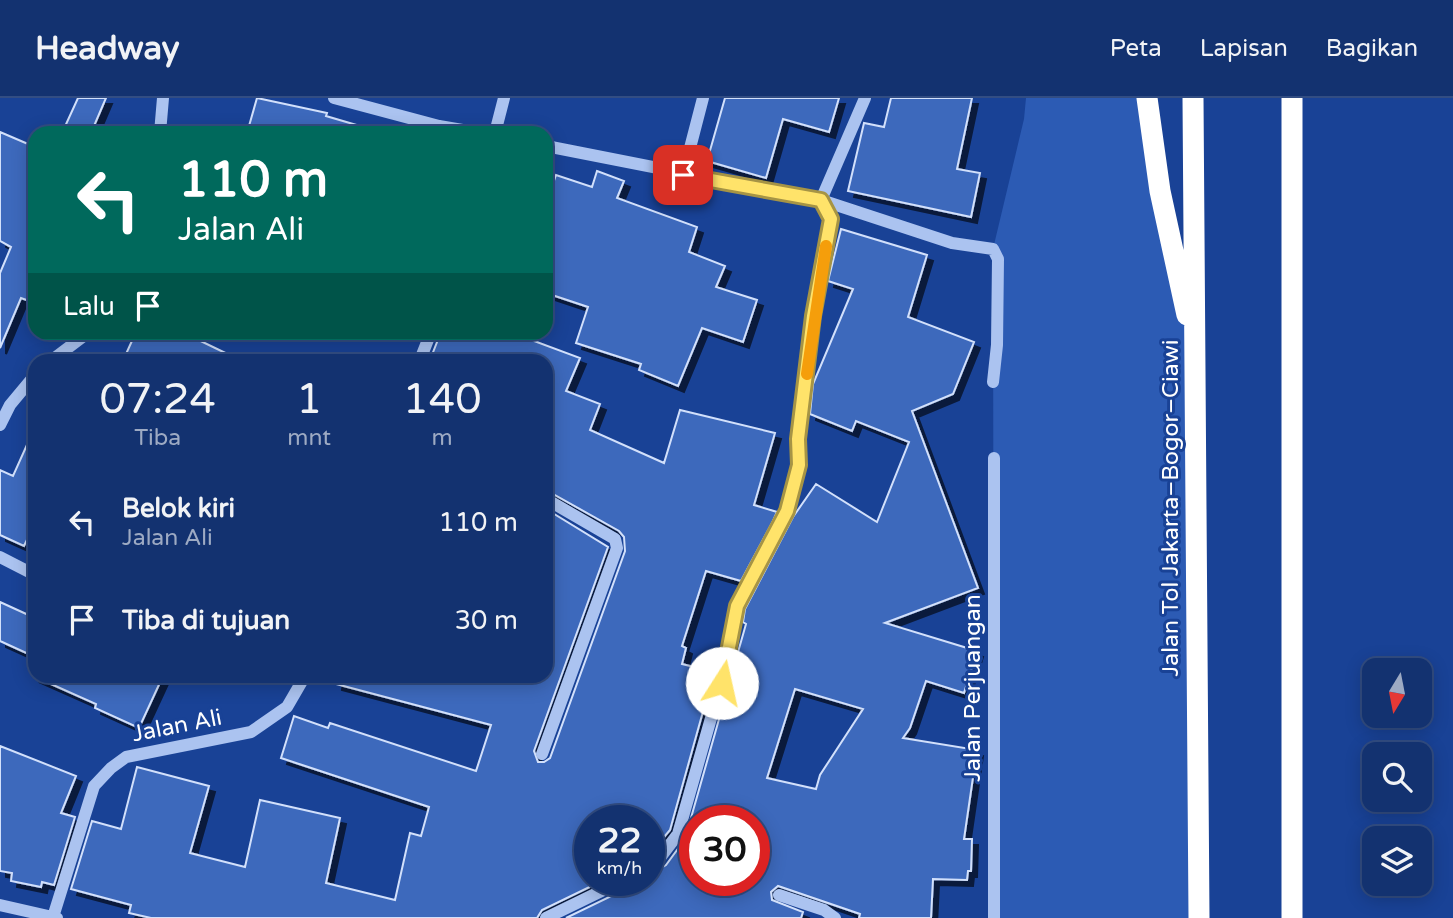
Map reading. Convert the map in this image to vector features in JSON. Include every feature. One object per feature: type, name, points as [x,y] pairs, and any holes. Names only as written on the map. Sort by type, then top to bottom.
[{"type":"highway","points":[[1147,98],[1160,191],[1197,361]]},
{"type":"highway","name":"Jalan Tol Jakarta–Bogor–Ciawi","points":[[1193,98],[1199,918]]},
{"type":"highway","points":[[1292,98],[1292,918]]},
{"type":"street","points":[[161,126],[163,98]]},
{"type":"street","points":[[334,98],[439,126]]},
{"type":"street","points":[[497,126],[504,98]]},
{"type":"street","points":[[683,175],[703,98]]},
{"type":"street","points":[[821,200],[865,98]]},
{"type":"street","points":[[553,147],[821,200],[953,243],[993,249],[998,259],[997,345],[993,382]]},
{"type":"street","points":[[665,851],[678,834],[722,683],[737,606],[781,524],[793,493],[799,465],[798,439],[813,316],[831,219],[821,200]]},
{"type":"street","points":[[60,354],[78,340]]},
{"type":"street","points":[[0,425],[10,405],[28,383]]},
{"type":"street","name":"Jalan Perjuangan","points":[[994,458],[994,918]]},
{"type":"street","points":[[542,754],[617,548],[615,539],[553,503]]},
{"type":"street","points":[[0,557],[28,571]]},
{"type":"street","name":"Jalan Ali","points":[[55,917],[94,786],[111,768],[126,757],[251,733],[288,707],[301,683]]},
{"type":"street","points":[[779,895],[824,910],[835,918]]},
{"type":"street","points":[[546,918],[591,896]]},
{"type":"street","points":[[0,905],[55,917]]},
{"type":"shaded area","points":[[1026,98],[1147,98],[1197,361],[1199,918],[994,918],[993,249],[1024,119]]},
{"type":"building","points":[[78,98],[106,98],[94,126],[65,126]]},
{"type":"building","points":[[257,98],[327,113],[326,116],[360,126],[249,126]]},
{"type":"building","points":[[725,98],[839,98],[829,132],[783,119],[766,178],[707,161]]},
{"type":"building","points":[[891,98],[972,98],[957,169],[980,173],[971,217],[848,191],[864,123],[884,127]]},
{"type":"building","points":[[0,132],[28,144],[28,300],[21,298],[0,348],[0,273],[11,247],[0,241]]},
{"type":"building","points":[[597,171],[624,181],[617,198],[697,227],[689,252],[725,266],[716,287],[757,300],[743,342],[702,328],[678,386],[639,370],[641,364],[576,343],[588,307],[553,295],[553,184],[556,175],[592,187]]},
{"type":"building","points":[[841,229],[927,255],[908,317],[974,342],[953,394],[912,411],[978,588],[885,623],[977,651],[964,693],[926,681],[910,728],[903,738],[977,750],[964,839],[972,839],[971,871],[968,871],[967,880],[933,879],[931,918],[859,918],[860,914],[778,886],[771,892],[772,900],[803,912],[801,918],[566,918],[611,896],[665,896],[665,866],[679,847],[679,896],[770,896],[770,805],[695,805],[746,624],[743,622],[745,609],[793,517],[816,484],[877,522],[909,442],[856,421],[852,431],[810,414],[813,384],[853,289],[828,281]],"holes":[[[795,689],[863,709],[820,775],[816,789],[767,778]]]},
{"type":"building","points":[[132,340],[199,340],[228,354],[126,354]]},
{"type":"building","points":[[438,340],[532,340],[580,358],[566,391],[600,404],[590,430],[664,463],[680,410],[775,433],[754,505],[777,512],[741,581],[706,571],[682,646],[686,648],[682,664],[714,672],[670,830],[665,836],[665,805],[574,805],[574,895],[542,910],[537,918],[151,918],[129,913],[131,905],[71,889],[92,821],[121,829],[137,767],[209,786],[190,853],[245,867],[260,800],[340,818],[326,883],[395,900],[410,833],[421,836],[429,807],[281,758],[294,716],[328,728],[330,723],[476,771],[491,725],[336,683],[553,683],[553,513],[608,547],[534,751],[538,762],[550,758],[625,551],[624,537],[619,531],[553,494],[553,354],[432,354]]},
{"type":"building","points":[[28,443],[28,538],[24,546],[0,535],[0,470],[13,476]]},
{"type":"building","points":[[0,602],[28,615],[28,654],[0,641]]},
{"type":"building","points":[[49,683],[160,683],[139,728],[95,708],[96,704]]},
{"type":"building","points":[[0,746],[76,776],[61,813],[75,817],[54,885],[42,882],[41,887],[11,881],[12,873],[0,871]]},
{"type":"slow traffic","points":[[807,374],[813,316],[826,246]]},
{"type":"route","points":[[683,175],[821,200],[831,219],[813,316],[798,439],[799,465],[793,493],[781,524],[737,606],[722,683]]}]
